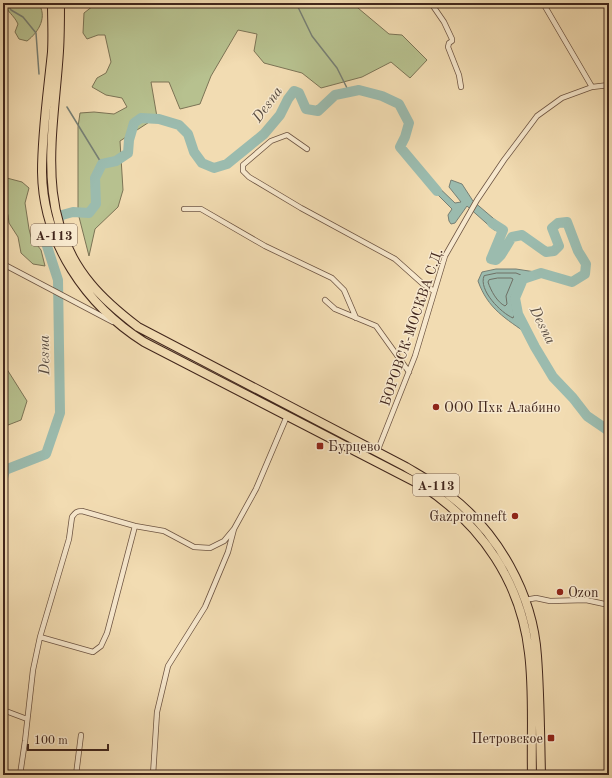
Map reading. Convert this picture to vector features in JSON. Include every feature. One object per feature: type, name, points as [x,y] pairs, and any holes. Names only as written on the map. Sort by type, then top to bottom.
[{"type":"highway","name":"А-113","points":[[52,3],[52,50],[44,129],[42,173],[44,196],[53,231],[70,270],[123,316],[143,330],[432,482],[476,519],[505,558],[525,600],[532,623],[537,655],[541,775]]},
{"type":"highway","name":"А-113","points":[[60,3],[59,51],[52,130],[51,174],[53,195],[61,229],[88,287],[101,308],[120,326],[144,342],[402,474],[436,494],[472,526],[490,548],[506,575],[524,624],[529,653],[532,775]]},
{"type":"street","points":[[434,3],[433,6],[444,22],[452,39],[448,47],[459,75],[461,87]]},
{"type":"street","points":[[543,3],[592,88],[609,85]]},
{"type":"street","name":"БОРОВСК-МОСКВА С.Д.","points":[[377,452],[415,356],[445,256],[477,200],[504,160],[537,116],[562,98],[592,88]]},
{"type":"street","points":[[307,149],[287,135],[271,141],[243,165],[243,171],[249,177],[301,208],[395,259],[434,291]]},
{"type":"street","points":[[184,209],[201,209],[265,246],[332,278],[344,290],[356,318]]},
{"type":"street","points":[[3,264],[120,326]]},
{"type":"street","points":[[325,300],[335,309],[376,326],[409,372]]},
{"type":"street","points":[[20,775],[33,670],[40,637],[69,539],[72,517],[74,514],[82,511],[135,526],[164,531],[194,547],[210,548],[224,541],[234,529],[256,489],[287,416]]},
{"type":"street","points":[[40,637],[94,652],[101,646],[110,623],[135,526]]},
{"type":"street","points":[[153,775],[157,712],[168,666],[204,607],[228,552],[234,529]]},
{"type":"street","points":[[525,600],[536,598],[550,601],[586,600],[609,605]]},
{"type":"street","points":[[3,710],[27,719]]},
{"type":"street","points":[[76,775],[81,735]]},
{"type":"green space","points":[[4,3],[38,3],[42,13],[41,24],[27,41],[19,39],[15,32],[18,24]]},
{"type":"green space","points":[[93,3],[352,3],[389,34],[402,35],[427,60],[410,78],[391,62],[362,77],[321,88],[302,73],[264,63],[254,51],[257,34],[238,30],[211,76],[200,104],[180,109],[169,82],[151,82],[157,117],[120,141],[123,190],[118,207],[95,229],[89,256],[78,213],[78,127],[80,113],[94,112],[114,114],[127,107],[122,98],[106,95],[92,87],[97,78],[106,73],[111,62],[105,35],[98,35],[87,39],[83,33],[84,13],[93,6]]},
{"type":"green space","points":[[3,177],[22,182],[29,188],[25,203],[29,229],[31,237],[41,250],[45,266],[33,264],[21,253],[18,237],[9,223],[5,208],[3,208]]},
{"type":"green space","points":[[3,363],[27,401],[21,420],[3,427]]},
{"type":"water","points":[[431,180],[455,203],[461,202],[449,187],[451,180],[462,184],[473,201],[500,224],[503,230],[494,230],[467,206],[455,223],[451,224],[448,215],[452,209],[429,186],[428,181]]},
{"type":"water","points":[[496,269],[516,269],[542,273],[524,279],[515,298],[518,314],[529,335],[498,312],[482,291],[478,281],[482,272]]},
{"type":"waterway","points":[[7,3],[11,10],[23,17],[36,33],[39,74]]},
{"type":"waterway","points":[[296,3],[312,36],[337,68],[349,92]]},
{"type":"waterway","name":"Desna","points":[[3,478],[5,470],[46,454],[60,413],[58,280],[46,243],[50,230],[62,215],[73,212],[89,213],[96,204],[95,178],[102,164],[116,161],[128,153],[129,140],[134,123],[141,118],[159,119],[179,125],[188,134],[194,152],[202,163],[214,168],[227,164],[264,134],[280,115],[294,91],[299,93],[306,109],[318,111],[335,95],[359,90],[382,96],[399,104],[409,123],[400,147],[437,191]]},
{"type":"waterway","points":[[67,107],[102,164]]},
{"type":"waterway","name":"Desna","points":[[492,223],[503,230],[491,259],[496,260],[501,255],[512,237],[522,235],[546,252],[554,251],[559,246],[552,228],[558,223],[567,222],[578,251],[586,264],[585,274],[572,282],[541,273],[523,279],[515,298],[518,314],[553,377],[573,398],[587,416],[609,431]]},
{"type":"place","name":"ООО Пхк Алабино","points":[[436,407]]},
{"type":"place","name":"Бурцево","points":[[320,446]]},
{"type":"place","name":"Gazpromneft","points":[[515,516]]},
{"type":"place","name":"Ozon","points":[[560,592]]},
{"type":"place","name":"Петровское","points":[[551,738]]}]
